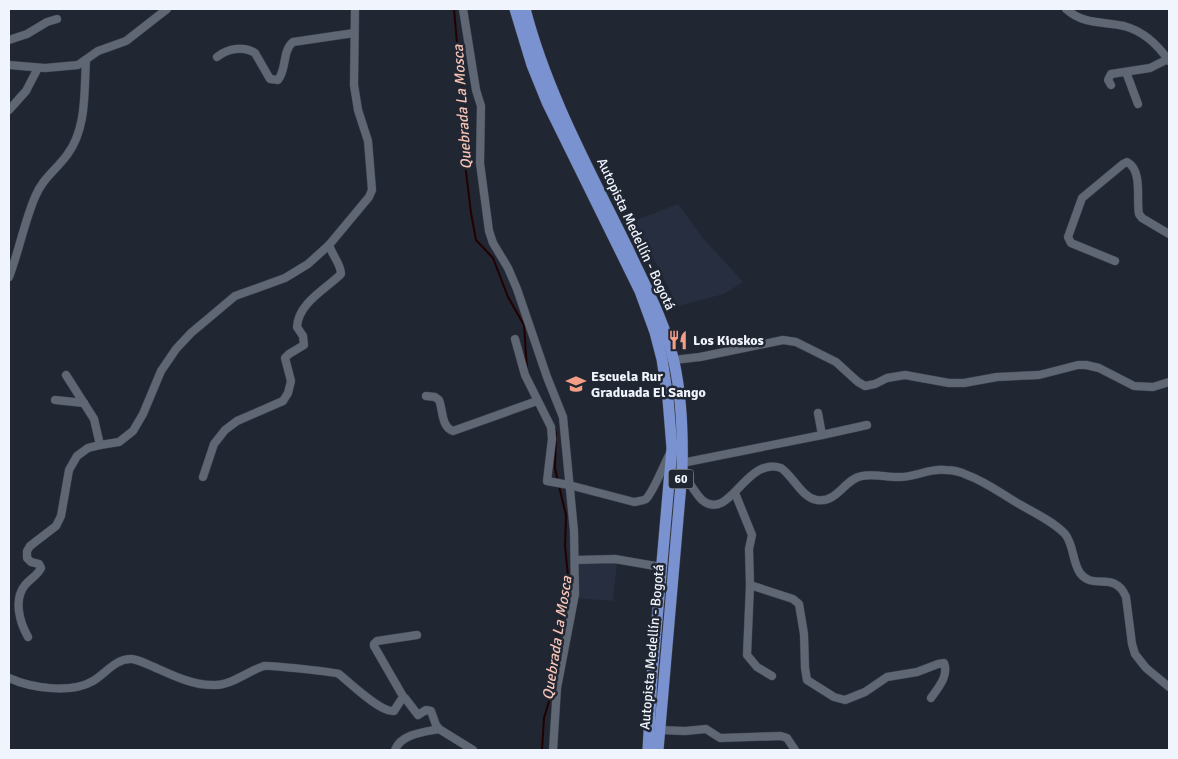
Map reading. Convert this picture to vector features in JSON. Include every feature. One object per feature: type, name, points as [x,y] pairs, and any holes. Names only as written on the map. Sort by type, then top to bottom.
[{"type":"highway","name":"Autopista Medellín - Bogotá","points":[[515,9],[530,58],[547,102],[640,291],[662,360],[668,399],[672,448],[661,567],[648,750]]},
{"type":"highway","name":"Autopista Medellín - Bogotá","points":[[525,9],[538,54],[550,85],[650,295],[674,360],[681,404],[682,467],[658,750]]},
{"type":"street","points":[[9,65],[38,68],[74,66],[98,51],[126,41],[166,9]]},
{"type":"street","points":[[28,638],[21,624],[19,614],[21,591],[41,568],[39,564],[31,562],[27,558],[27,551],[30,546],[56,526],[61,516],[69,470],[77,456],[88,448],[119,442],[133,431],[144,414],[161,370],[176,349],[214,312],[235,296],[285,278],[308,264],[329,245],[366,202],[372,190],[368,141],[358,110],[354,85],[355,9]]},
{"type":"street","points":[[463,9],[476,90],[481,106],[480,163],[489,232],[517,289],[547,377],[563,417],[574,531],[575,594],[557,688],[552,750]]},
{"type":"street","points":[[1067,9],[1075,17],[1124,26],[1140,32],[1169,60],[1150,68],[1109,76],[1108,80],[1111,85]]},
{"type":"street","points":[[9,40],[27,34],[47,22],[57,19]]},
{"type":"street","points":[[218,57],[224,51],[231,49],[251,50],[255,53],[270,79],[278,80],[282,74],[289,45],[293,42],[354,32]]},
{"type":"street","points":[[9,277],[35,197],[42,182],[66,157],[76,142],[83,113],[86,60]]},
{"type":"street","points":[[9,110],[26,91],[38,68]]},
{"type":"street","points":[[1126,72],[1138,104]]},
{"type":"street","points":[[1115,261],[1071,243],[1068,237],[1082,198],[1126,162],[1131,164],[1136,176],[1139,214],[1142,218],[1169,234]]},
{"type":"street","points":[[203,477],[214,444],[225,430],[237,421],[283,401],[288,393],[291,381],[285,358],[304,345],[303,336],[297,327],[299,314],[319,292],[341,274],[341,270],[332,255],[329,245]]},
{"type":"street","points":[[515,339],[524,375],[551,427],[552,439],[547,481],[634,502],[642,501],[646,499],[651,491],[672,448]]},
{"type":"street","points":[[674,360],[700,357],[783,340],[796,342],[836,362],[865,386],[905,375],[949,383],[964,383],[1007,376],[1039,375],[1086,364],[1099,368],[1117,379],[1142,388],[1153,388],[1169,382]]},
{"type":"street","points":[[66,375],[94,419],[100,445]]},
{"type":"street","points":[[426,396],[435,397],[440,400],[442,415],[447,426],[453,431],[537,401]]},
{"type":"street","points":[[55,400],[84,403]]},
{"type":"street","points":[[818,413],[822,435]]},
{"type":"street","points":[[867,425],[682,467],[695,492],[708,503],[721,503],[735,492],[755,471],[766,467],[775,466],[785,471],[810,498],[820,500],[827,500],[836,496],[851,481],[862,476],[902,477],[943,469],[967,474],[1058,528],[1070,542],[1078,570],[1086,580],[1111,582],[1124,591],[1133,649],[1140,662],[1169,687]]},
{"type":"street","points":[[735,492],[752,535],[749,549],[750,585],[747,655],[757,667],[772,676]]},
{"type":"street","points":[[574,560],[615,559],[661,567]]},
{"type":"street","points":[[750,585],[793,599],[799,604],[804,634],[806,676],[810,682],[834,697],[845,700],[864,692],[888,677],[917,672],[944,663],[946,672],[944,679],[932,698]]},
{"type":"street","points":[[417,635],[377,641],[374,646],[404,698],[407,698],[418,716],[426,710],[431,711],[439,729],[473,750]]},
{"type":"street","points":[[9,678],[22,684],[47,688],[69,687],[88,684],[96,680],[109,668],[122,661],[132,659],[181,678],[215,685],[224,684],[263,666],[274,665],[336,672],[388,711],[394,711],[404,698]]},
{"type":"street","points":[[660,730],[685,731],[706,728],[720,738],[781,736],[786,738],[795,750]]},
{"type":"street","points":[[395,750],[397,745],[404,739],[414,734],[439,729]]},
{"type":"shaded area","points":[[678,204],[702,237],[743,282],[724,294],[678,306],[634,221]]},
{"type":"shaded area","points":[[577,561],[617,562],[613,601],[576,598]]},
{"type":"waterway","name":"Quebrada La Mosca","points":[[454,9],[460,78],[465,104],[461,131],[476,240],[493,258],[508,297],[524,325],[527,369]]},
{"type":"waterway","name":"Quebrada La Mosca","points":[[555,429],[555,468],[558,482]]},
{"type":"waterway","name":"Quebrada La Mosca","points":[[542,750],[544,718],[550,698],[557,632],[563,613],[568,576],[565,546],[566,515],[559,486]]},
{"type":"place","name":"Los Kioskos","points":[[678,340]]},
{"type":"place","name":"Escuela Rur Graduada El Sango","points":[[576,384]]}]
